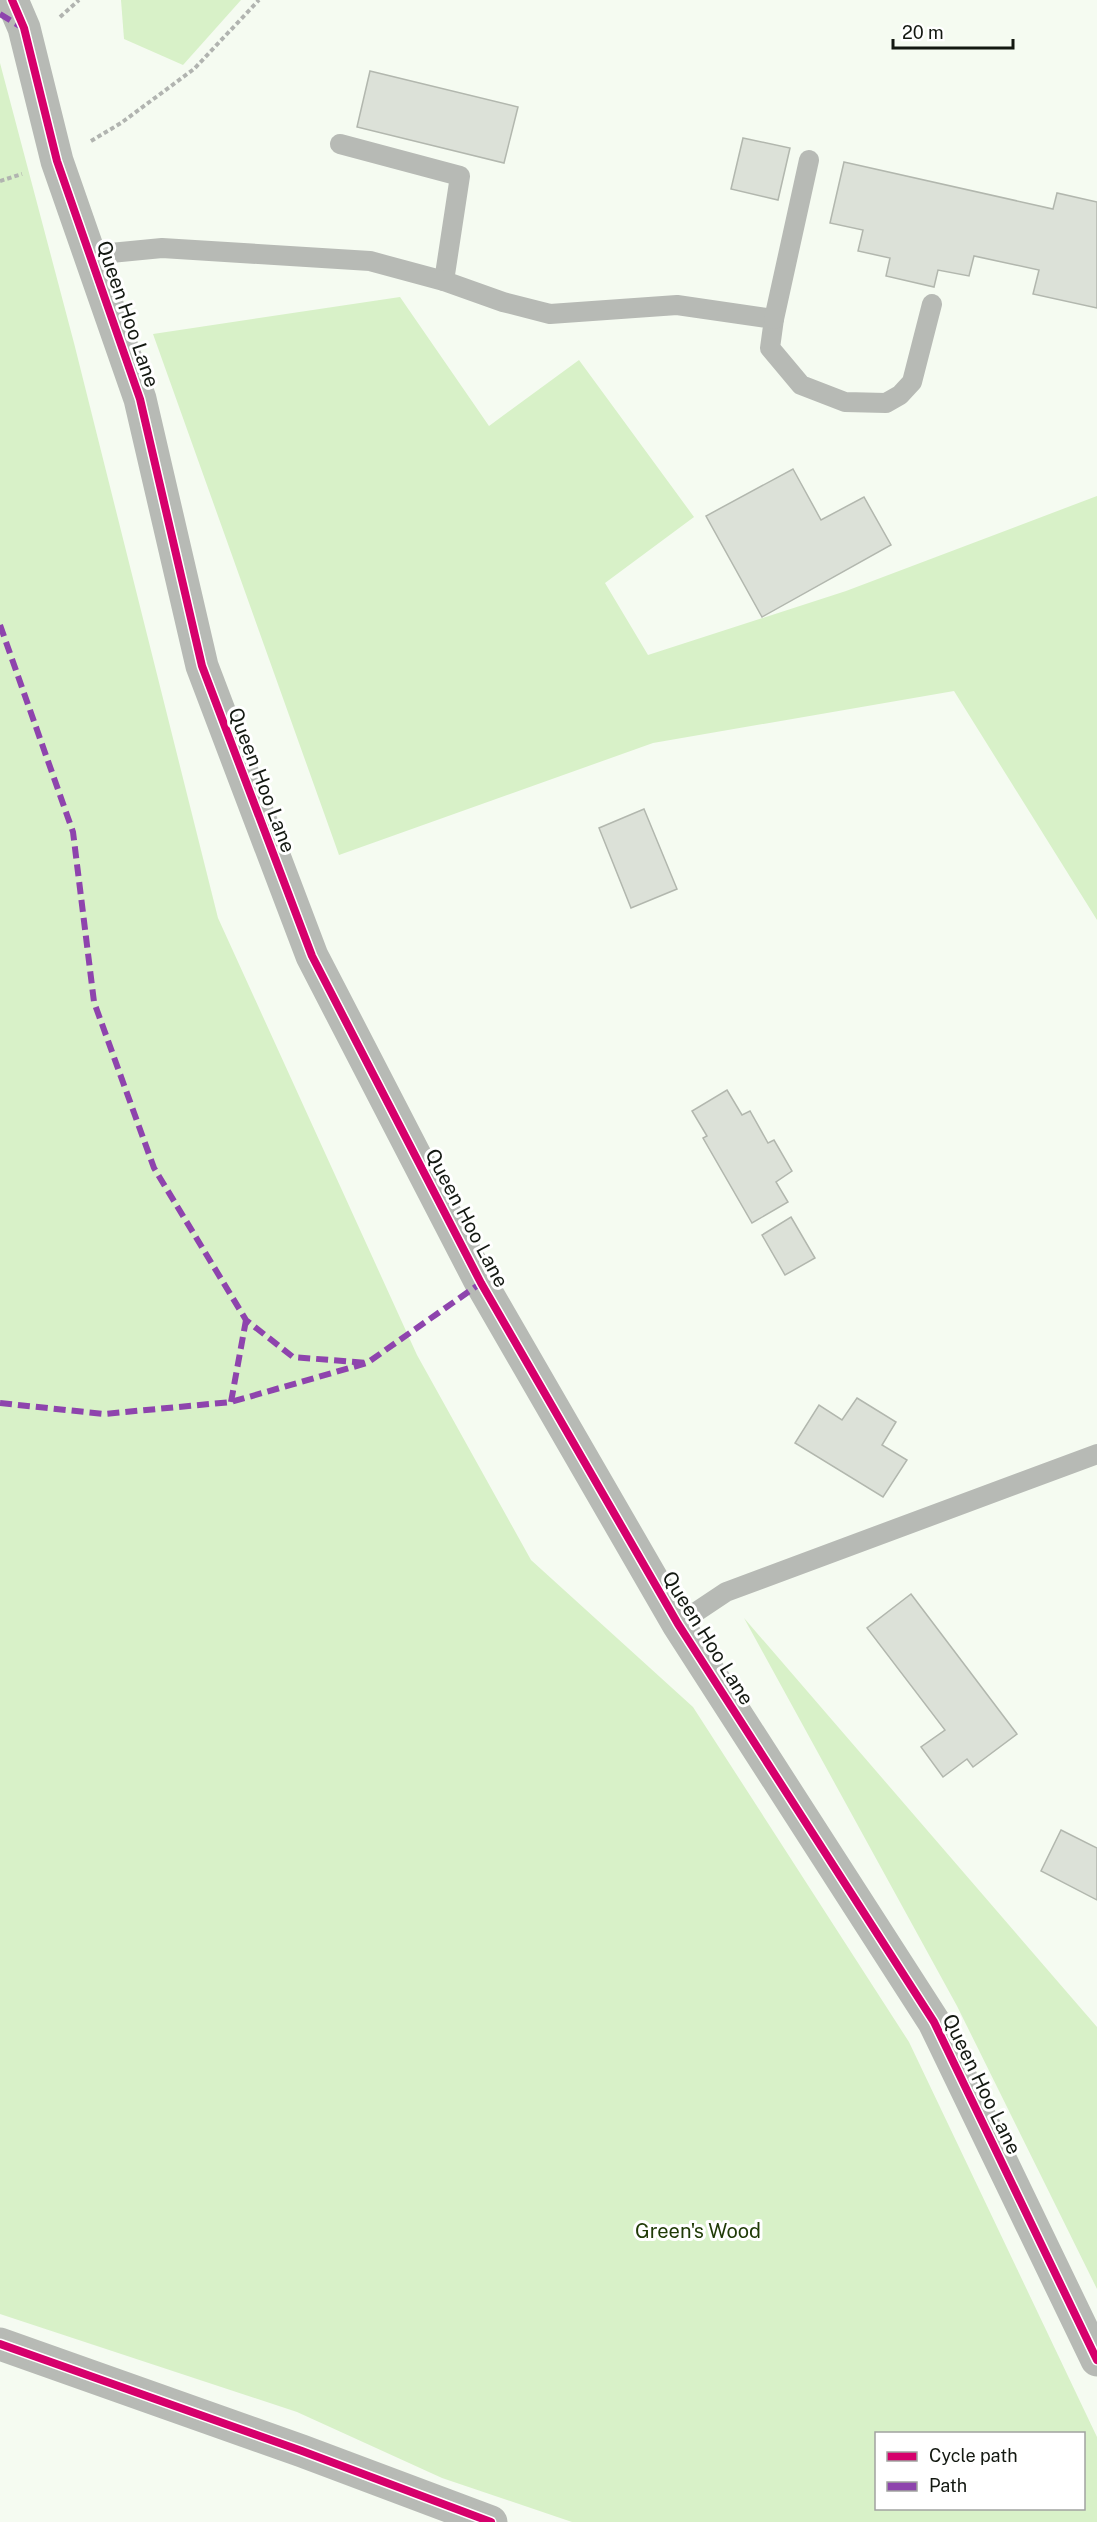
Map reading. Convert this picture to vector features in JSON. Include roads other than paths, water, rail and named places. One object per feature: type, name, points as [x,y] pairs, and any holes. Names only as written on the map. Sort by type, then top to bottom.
[{"type":"street","name":"Queen Hoo Lane","points":[[12,0],[24,28],[57,161],[140,399],[202,666],[312,956],[481,1283],[678,1624],[934,2022],[1097,2360]]},
{"type":"street","points":[[0,2344],[302,2451],[491,2522]]},
{"type":"lane","points":[[340,144],[460,176],[444,281]]},
{"type":"lane","points":[[809,160],[774,319],[770,348],[801,385],[845,402],[886,403],[900,395],[912,382],[932,304]]},
{"type":"lane","points":[[90,255],[162,248],[370,261],[550,314],[677,305],[774,319]]},
{"type":"lane","points":[[678,1624],[726,1592],[1097,1454]]},
{"type":"park label","name":"Green's Wood","points":[[698,2231]]}]
